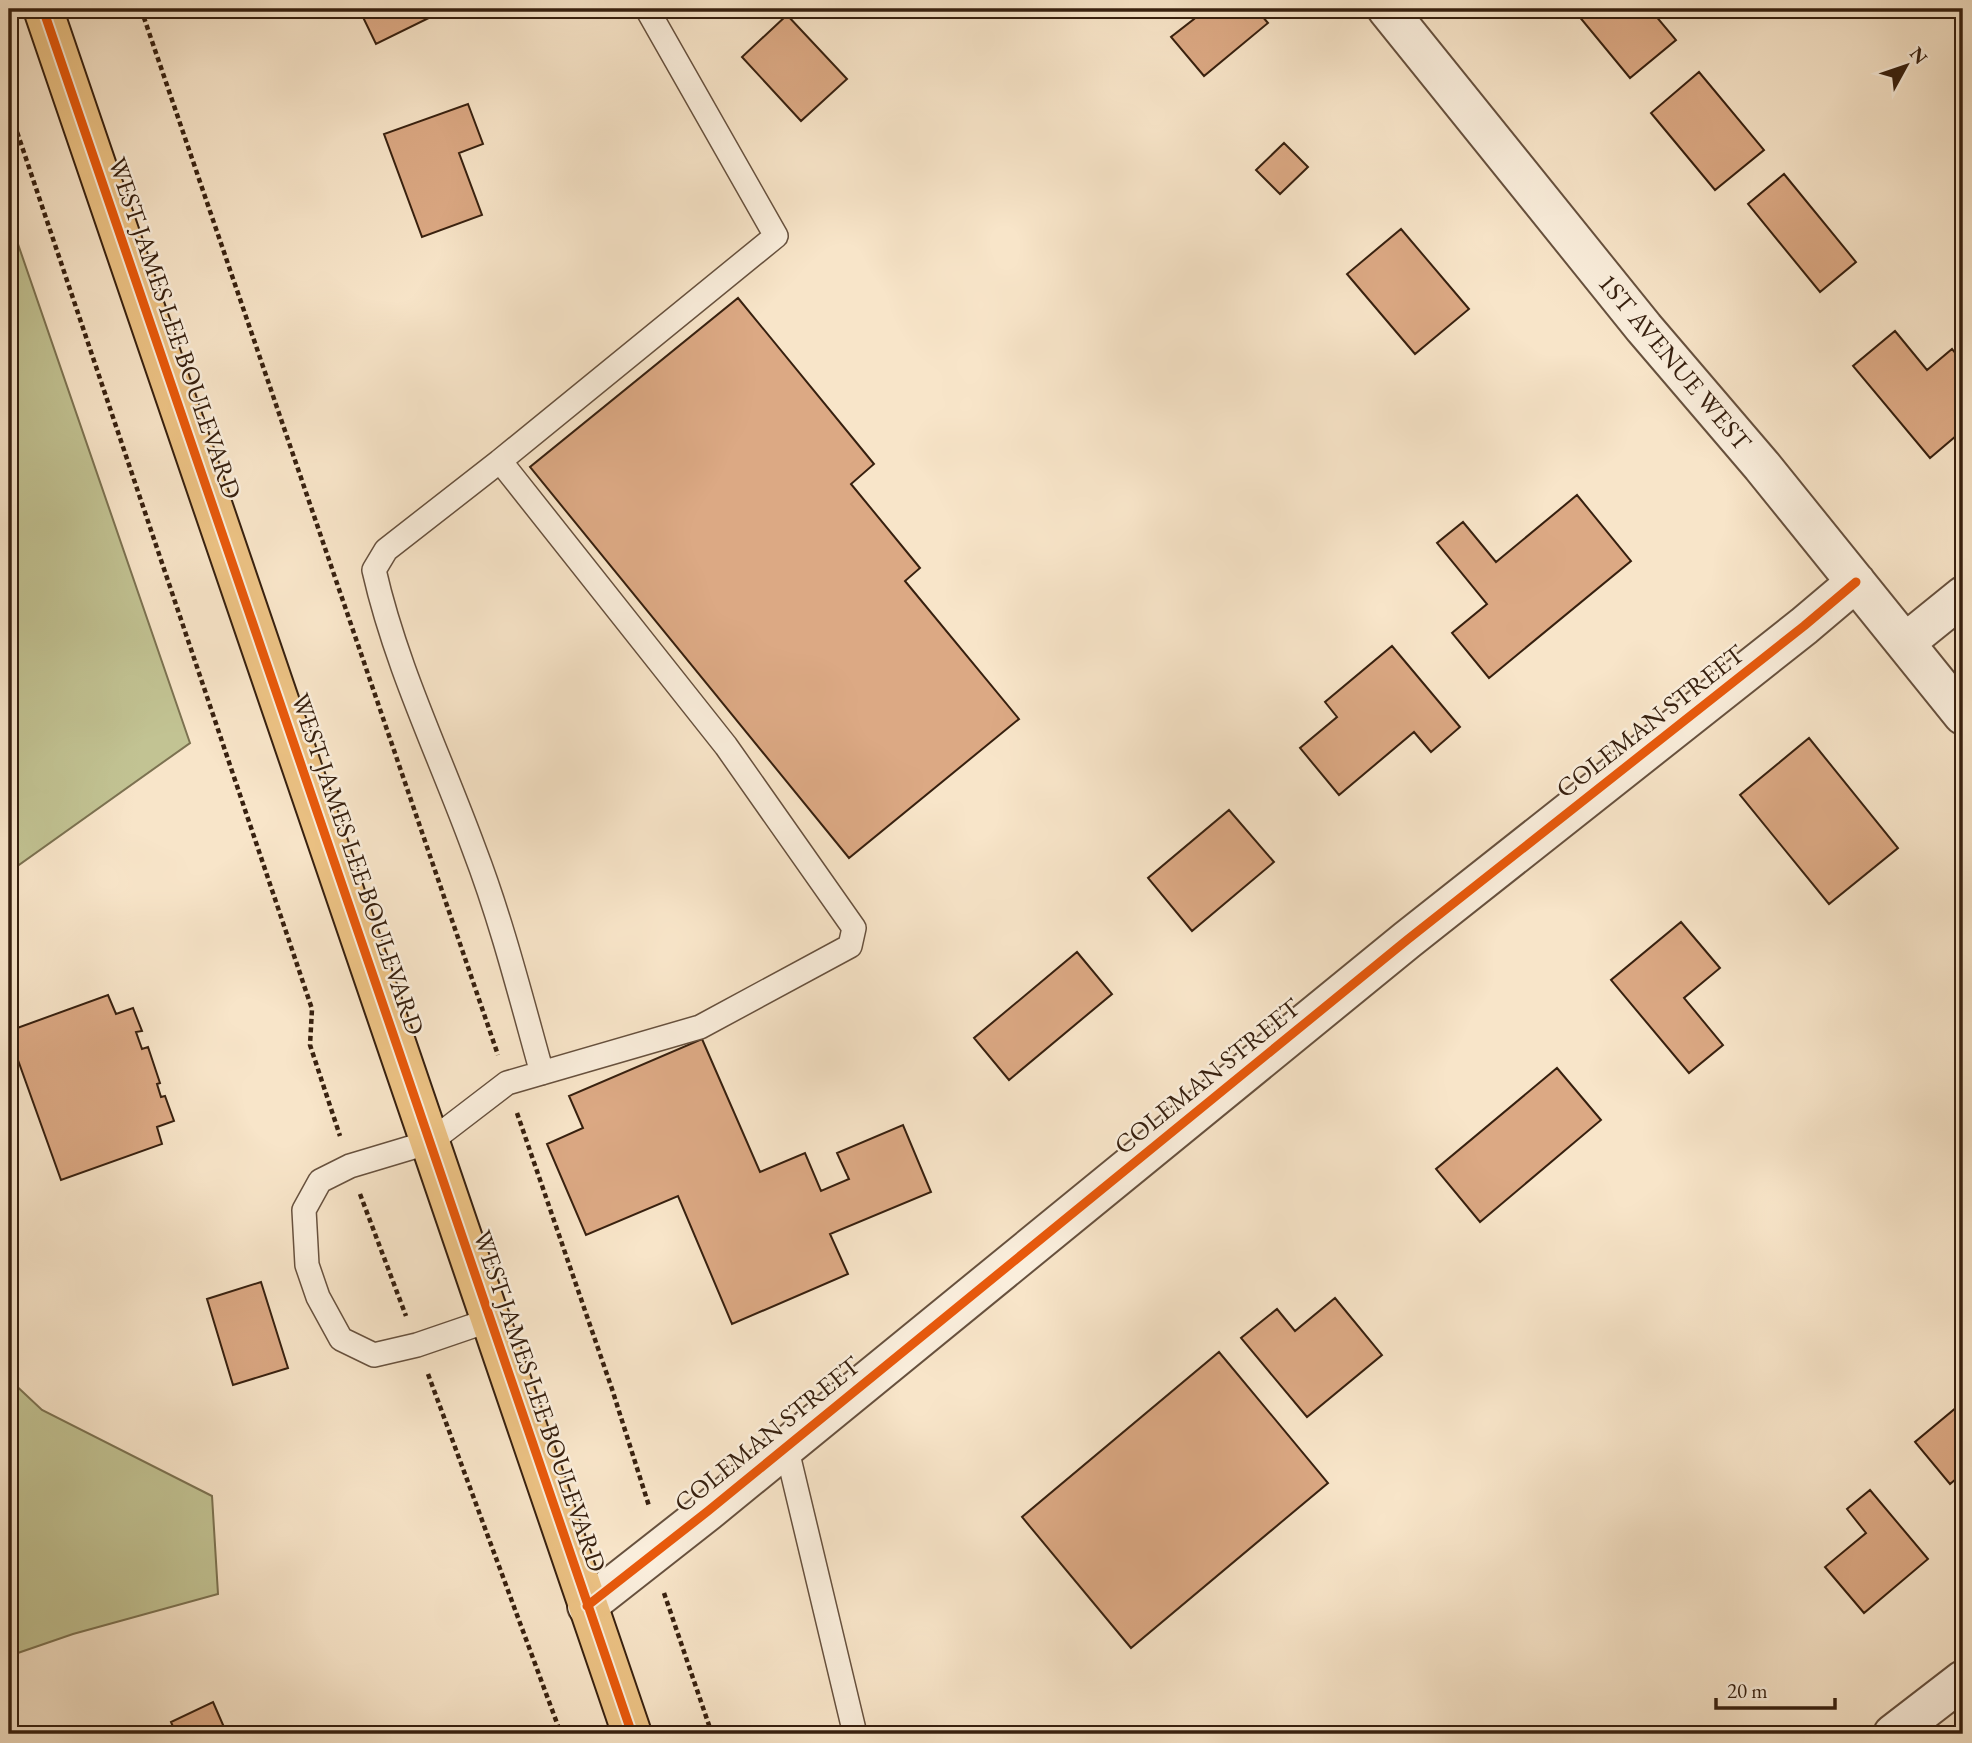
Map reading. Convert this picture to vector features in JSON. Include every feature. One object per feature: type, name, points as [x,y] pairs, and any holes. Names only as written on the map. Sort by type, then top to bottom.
[{"type":"main road","name":"WEST JAMES LEE BOULEVARD","points":[[43,9],[632,1734]]},
{"type":"street","name":"1ST AVENUE WEST","points":[[1387,9],[1644,328],[1762,466],[1963,715]]},
{"type":"street","name":"COLEMAN STREET","points":[[587,1606],[1407,940],[1856,582]]},
{"type":"street","points":[[1905,643],[1963,596]]},
{"type":"street","points":[[1893,1734],[1963,1680]]},
{"type":"lane","points":[[542,1073],[509,953],[475,851],[403,669],[374,570],[386,550],[500,461],[776,236],[647,9]]},
{"type":"lane","points":[[490,1320],[417,1345],[374,1355],[341,1339],[318,1297],[307,1265],[304,1210],[320,1181],[350,1166],[430,1142],[507,1083],[700,1027],[850,946],[854,928],[726,746],[500,461]]},
{"type":"lane","points":[[786,1446],[855,1734]]},
{"type":"path","points":[[141,9],[648,1501],[651,1555],[712,1734]]},
{"type":"path","points":[[9,108],[312,1009],[310,1045],[350,1166],[561,1734]]},
{"type":"green space","points":[[9,218],[190,743],[9,872]]},
{"type":"green space","points":[[9,1379],[42,1410],[212,1496],[218,1594],[73,1634],[9,1656]]},
{"type":"building","points":[[359,9],[447,9],[376,44]]},
{"type":"building","points":[[1186,9],[1256,9],[1268,23],[1204,76],[1171,37],[1194,19]]},
{"type":"building","points":[[1573,9],[1650,9],[1676,40],[1630,78]]},
{"type":"building","points":[[787,15],[847,79],[801,121],[742,57]]},
{"type":"building","points":[[1699,72],[1764,150],[1715,190],[1651,113]]},
{"type":"building","points":[[468,104],[483,144],[459,153],[482,215],[422,237],[384,134]]},
{"type":"building","points":[[1284,143],[1308,167],[1280,194],[1256,170]]},
{"type":"building","points":[[1784,174],[1856,262],[1820,292],[1748,204]]},
{"type":"building","points":[[1401,229],[1469,309],[1415,354],[1347,274]]},
{"type":"building","points":[[738,298],[874,464],[851,484],[920,568],[905,581],[1019,719],[849,858],[530,467]]},
{"type":"building","points":[[1895,331],[1927,370],[1952,349],[1963,363],[1963,430],[1930,458],[1853,366]]},
{"type":"building","points":[[1577,495],[1631,561],[1489,678],[1452,633],[1487,604],[1437,543],[1463,522],[1496,562]]},
{"type":"building","points":[[1392,646],[1460,727],[1431,752],[1414,732],[1339,795],[1300,748],[1337,717],[1325,702]]},
{"type":"building","points":[[1809,738],[1898,848],[1829,904],[1740,795]]},
{"type":"building","points":[[1229,810],[1274,862],[1192,931],[1148,878]]},
{"type":"building","points":[[1681,922],[1720,968],[1684,998],[1723,1045],[1689,1073],[1611,980]]},
{"type":"building","points":[[1077,952],[1112,994],[1009,1080],[974,1038]]},
{"type":"building","points":[[108,995],[116,1014],[133,1008],[142,1031],[136,1032],[142,1049],[148,1047],[160,1083],[157,1084],[161,1097],[165,1096],[174,1121],[157,1127],[162,1144],[61,1180],[9,1031]]},
{"type":"building","points":[[702,1039],[760,1172],[805,1153],[821,1191],[849,1179],[837,1153],[903,1125],[931,1192],[830,1234],[848,1274],[732,1324],[678,1196],[586,1235],[547,1144],[583,1128],[569,1096]]},
{"type":"building","points":[[1557,1068],[1601,1120],[1480,1222],[1436,1169]]},
{"type":"building","points":[[261,1282],[288,1368],[233,1385],[207,1299]]},
{"type":"building","points":[[1335,1298],[1382,1355],[1307,1417],[1241,1338],[1277,1309],[1295,1331]]},
{"type":"building","points":[[1219,1352],[1328,1483],[1131,1648],[1022,1517]]},
{"type":"building","points":[[1963,1402],[1963,1473],[1950,1484],[1915,1442]]},
{"type":"building","points":[[1870,1490],[1928,1559],[1864,1613],[1825,1567],[1866,1533],[1847,1509]]},
{"type":"building","points":[[213,1702],[227,1734],[176,1734],[171,1722]]},
{"type":"cycle path","points":[[43,9],[632,1734]]},
{"type":"cycle path","points":[[587,1606],[708,1511],[1407,940],[1856,582]]}]
